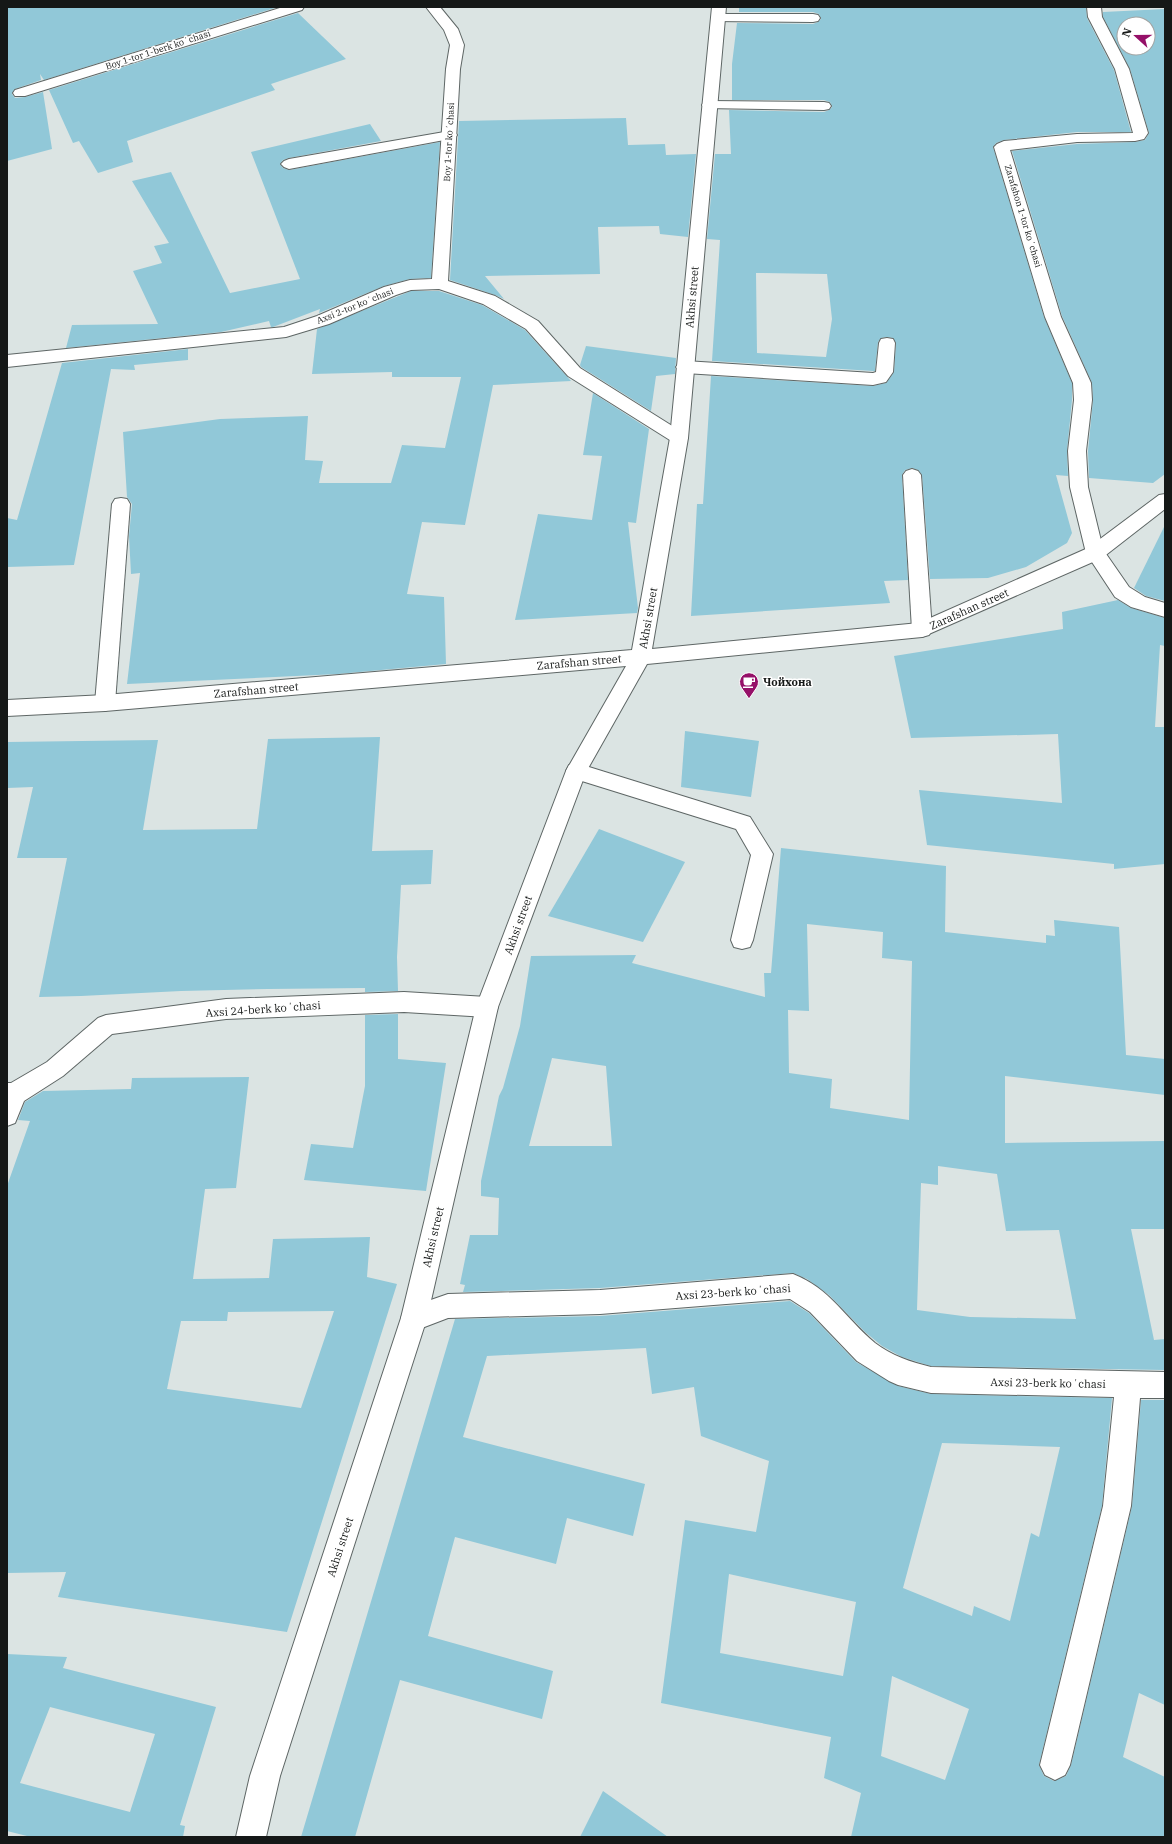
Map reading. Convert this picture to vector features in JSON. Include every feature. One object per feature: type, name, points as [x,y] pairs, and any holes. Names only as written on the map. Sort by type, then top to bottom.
[{"type":"street","name":"Boy 1-tor 1-berk koʼchasi","points":[[20,93],[296,7]]},
{"type":"street","name":"Boy 1-tor koʼchasi","points":[[433,7],[451,30],[456,45],[453,69],[440,284]]},
{"type":"street","name":"Zarafshon 1-tor koʼchasi","points":[[1094,7],[1095,17],[1122,69],[1141,133],[1140,136],[1078,138],[1002,147],[1053,317],[1082,383],[1083,400],[1077,451],[1079,487],[1095,553]]},
{"type":"street","points":[[718,13],[813,18]]},
{"type":"street","name":"Akhsi street","points":[[251,1837],[265,1776],[414,1318],[487,1007],[576,771],[641,657],[679,438],[718,13]]},
{"type":"street","points":[[710,105],[824,106]]},
{"type":"street","points":[[289,164],[450,135]]},
{"type":"street","name":"Аxsi 2-tor koʼchasi","points":[[7,361],[286,332],[323,320],[390,291],[410,285],[440,284],[488,300],[532,325],[574,372],[679,438]]},
{"type":"street","points":[[685,367],[873,379],[880,378],[884,372],[887,343]]},
{"type":"street","points":[[912,475],[922,630]]},
{"type":"street","name":"Zarafshan street","points":[[7,708],[105,703],[641,657],[922,630],[1095,553],[1165,500]]},
{"type":"street","points":[[105,703],[121,504]]},
{"type":"street","points":[[1095,553],[1122,592],[1138,602],[1165,610]]},
{"type":"street","points":[[576,771],[743,823],[762,854],[742,940]]},
{"type":"street","name":"Аxsi 24-berk koʼchasi","points":[[9,1101],[55,1069],[106,1025],[226,1009],[404,1002],[487,1007]]},
{"type":"street","name":"Аxsi 23-berk koʼchasi","points":[[414,1318],[448,1306],[600,1302],[793,1286],[819,1303],[866,1352],[898,1372],[931,1380],[1165,1385]]},
{"type":"street","points":[[1055,1765],[1116,1506],[1128,1385]]},
{"type":"building","points":[[7,7],[278,7],[44,80],[40,74],[41,80],[15,89],[12,94],[15,98],[43,92],[52,149],[7,161]]},
{"type":"building","points":[[739,7],[1086,7],[1087,18],[1114,70],[1131,132],[1077,132],[1004,140],[996,143],[993,147],[1044,317],[1072,383],[1072,400],[1067,451],[1068,476],[1056,475],[1072,533],[1067,543],[1026,567],[988,578],[930,579],[922,475],[918,470],[912,468],[905,470],[902,475],[908,580],[884,581],[890,603],[691,616],[697,504],[703,504],[711,376],[873,386],[886,383],[894,372],[896,343],[893,338],[887,337],[881,338],[878,342],[875,371],[712,361],[720,240],[707,239],[715,154],[731,154],[729,110],[824,112],[832,107],[830,102],[824,100],[732,100],[732,64],[737,23],[813,24],[821,19],[819,14],[813,12],[739,12]],"holes":[[[756,273],[827,274],[832,319],[826,357],[757,353]]]},
{"type":"building","points":[[1165,9],[1165,474],[1153,483],[1089,478],[1088,451],[1093,400],[1092,383],[1062,316],[1012,151],[1077,144],[1135,142],[1145,140],[1149,133],[1130,69],[1123,56],[1156,56],[1156,16],[1116,16],[1116,42],[1103,17],[1103,12]]},
{"type":"building","points":[[298,13],[346,59],[271,84],[275,90],[127,141],[133,162],[98,173],[79,141],[73,143],[49,90]]},
{"type":"building","points":[[626,118],[628,145],[665,144],[666,155],[696,154],[688,237],[660,234],[659,226],[598,227],[600,274],[485,276],[504,299],[450,280],[459,121]]},
{"type":"building","points":[[370,124],[381,141],[289,158],[283,160],[280,164],[283,168],[289,170],[440,142],[431,278],[410,279],[384,286],[319,313],[320,309],[273,327],[271,327],[269,321],[221,332],[66,348],[72,325],[158,324],[133,271],[162,263],[154,246],[169,243],[132,181],[171,172],[230,293],[300,279],[251,152]]},
{"type":"building","points":[[411,291],[439,291],[482,305],[525,330],[571,381],[493,385],[465,525],[422,522],[407,594],[444,597],[446,664],[338,674],[127,684],[140,573],[131,574],[129,536],[132,504],[127,497],[123,432],[220,419],[308,416],[305,460],[323,461],[319,483],[391,483],[402,445],[445,448],[461,377],[392,377],[392,372],[312,374],[317,329]]},
{"type":"building","points":[[586,346],[676,358],[675,374],[656,376],[651,411],[581,367],[580,365]]},
{"type":"building","points":[[188,349],[188,360],[134,365],[135,370],[111,369],[74,565],[7,567],[7,518],[17,520],[62,363]]},
{"type":"building","points":[[593,393],[649,429],[636,523],[628,522],[638,608],[637,613],[515,620],[538,514],[592,520],[602,456],[583,455]]},
{"type":"building","points":[[1165,525],[1165,601],[1146,596],[1134,588]]},
{"type":"building","points":[[1118,600],[1131,608],[1165,618],[1165,646],[1160,645],[1155,727],[1165,727],[1165,864],[1114,869],[1114,864],[927,845],[919,790],[1062,803],[1058,734],[911,738],[894,656],[1063,629],[1062,612]]},
{"type":"building","points":[[685,731],[759,741],[751,797],[681,787]]},
{"type":"building","points":[[380,737],[372,851],[433,850],[431,884],[401,885],[397,957],[398,991],[365,992],[365,988],[268,989],[39,997],[67,858],[17,858],[33,787],[7,788],[7,742],[158,740],[143,830],[257,829],[268,739]]},
{"type":"building","points":[[599,829],[685,862],[643,942],[548,916]]},
{"type":"building","points":[[781,848],[946,866],[945,932],[1046,943],[1046,935],[1055,936],[1054,920],[1119,927],[1126,1055],[1165,1059],[1165,1095],[1005,1076],[1005,1143],[1165,1141],[1165,1229],[1131,1229],[1154,1340],[1165,1339],[1165,1370],[931,1366],[902,1357],[882,1346],[865,1332],[829,1295],[807,1279],[793,1273],[600,1288],[463,1292],[465,1285],[460,1284],[470,1235],[498,1235],[499,1198],[481,1196],[481,1181],[499,1096],[503,1088],[520,1026],[531,956],[636,955],[632,963],[765,997],[764,973],[771,973]],"holes":[[[807,924],[883,932],[882,958],[912,961],[909,1120],[830,1108],[832,1079],[789,1073],[788,1010],[809,1011]],[[552,1058],[606,1066],[612,1146],[529,1146]],[[938,1166],[997,1174],[1006,1231],[1059,1230],[1076,1319],[970,1317],[917,1310],[921,1183],[938,1185]]]},
{"type":"building","points":[[398,1014],[398,1059],[446,1063],[426,1191],[304,1180],[311,1144],[353,1148],[365,1086],[365,1015]]},
{"type":"building","points":[[249,1077],[236,1188],[205,1189],[193,1279],[269,1278],[273,1239],[370,1237],[367,1277],[397,1284],[287,1632],[58,1597],[66,1572],[7,1573],[7,1186],[30,1121],[18,1120],[25,1102],[43,1091],[131,1089],[132,1078]],"holes":[[[334,1311],[301,1408],[167,1389],[181,1321],[227,1321],[228,1312]]]},
{"type":"building","points":[[790,1301],[809,1313],[856,1362],[898,1386],[931,1394],[1112,1398],[1102,1506],[1039,1765],[1044,1776],[1054,1781],[1066,1776],[1071,1765],[1132,1506],[1141,1400],[1165,1400],[1165,1705],[1139,1693],[1123,1757],[1165,1777],[1165,1837],[851,1837],[861,1793],[824,1778],[831,1737],[661,1703],[685,1520],[756,1532],[769,1461],[701,1436],[694,1387],[652,1394],[646,1348],[487,1356],[463,1437],[645,1484],[633,1536],[567,1518],[556,1564],[455,1537],[428,1636],[553,1671],[542,1719],[400,1680],[355,1837],[301,1837],[455,1319],[600,1316]],"holes":[[[942,1443],[1060,1447],[1039,1537],[1031,1533],[1010,1621],[974,1606],[972,1616],[903,1588]],[[729,1574],[856,1602],[843,1676],[720,1653]],[[892,1676],[969,1709],[945,1780],[881,1756]]]},
{"type":"building","points":[[7,1654],[67,1657],[63,1668],[216,1707],[180,1825],[185,1826],[183,1837],[31,1837],[7,1831]],"holes":[[[50,1707],[155,1734],[130,1812],[20,1783]]]},
{"type":"building","points":[[603,1791],[668,1837],[580,1837]]},
{"type":"place","name":"Чойхона","points":[[749,699]]}]
